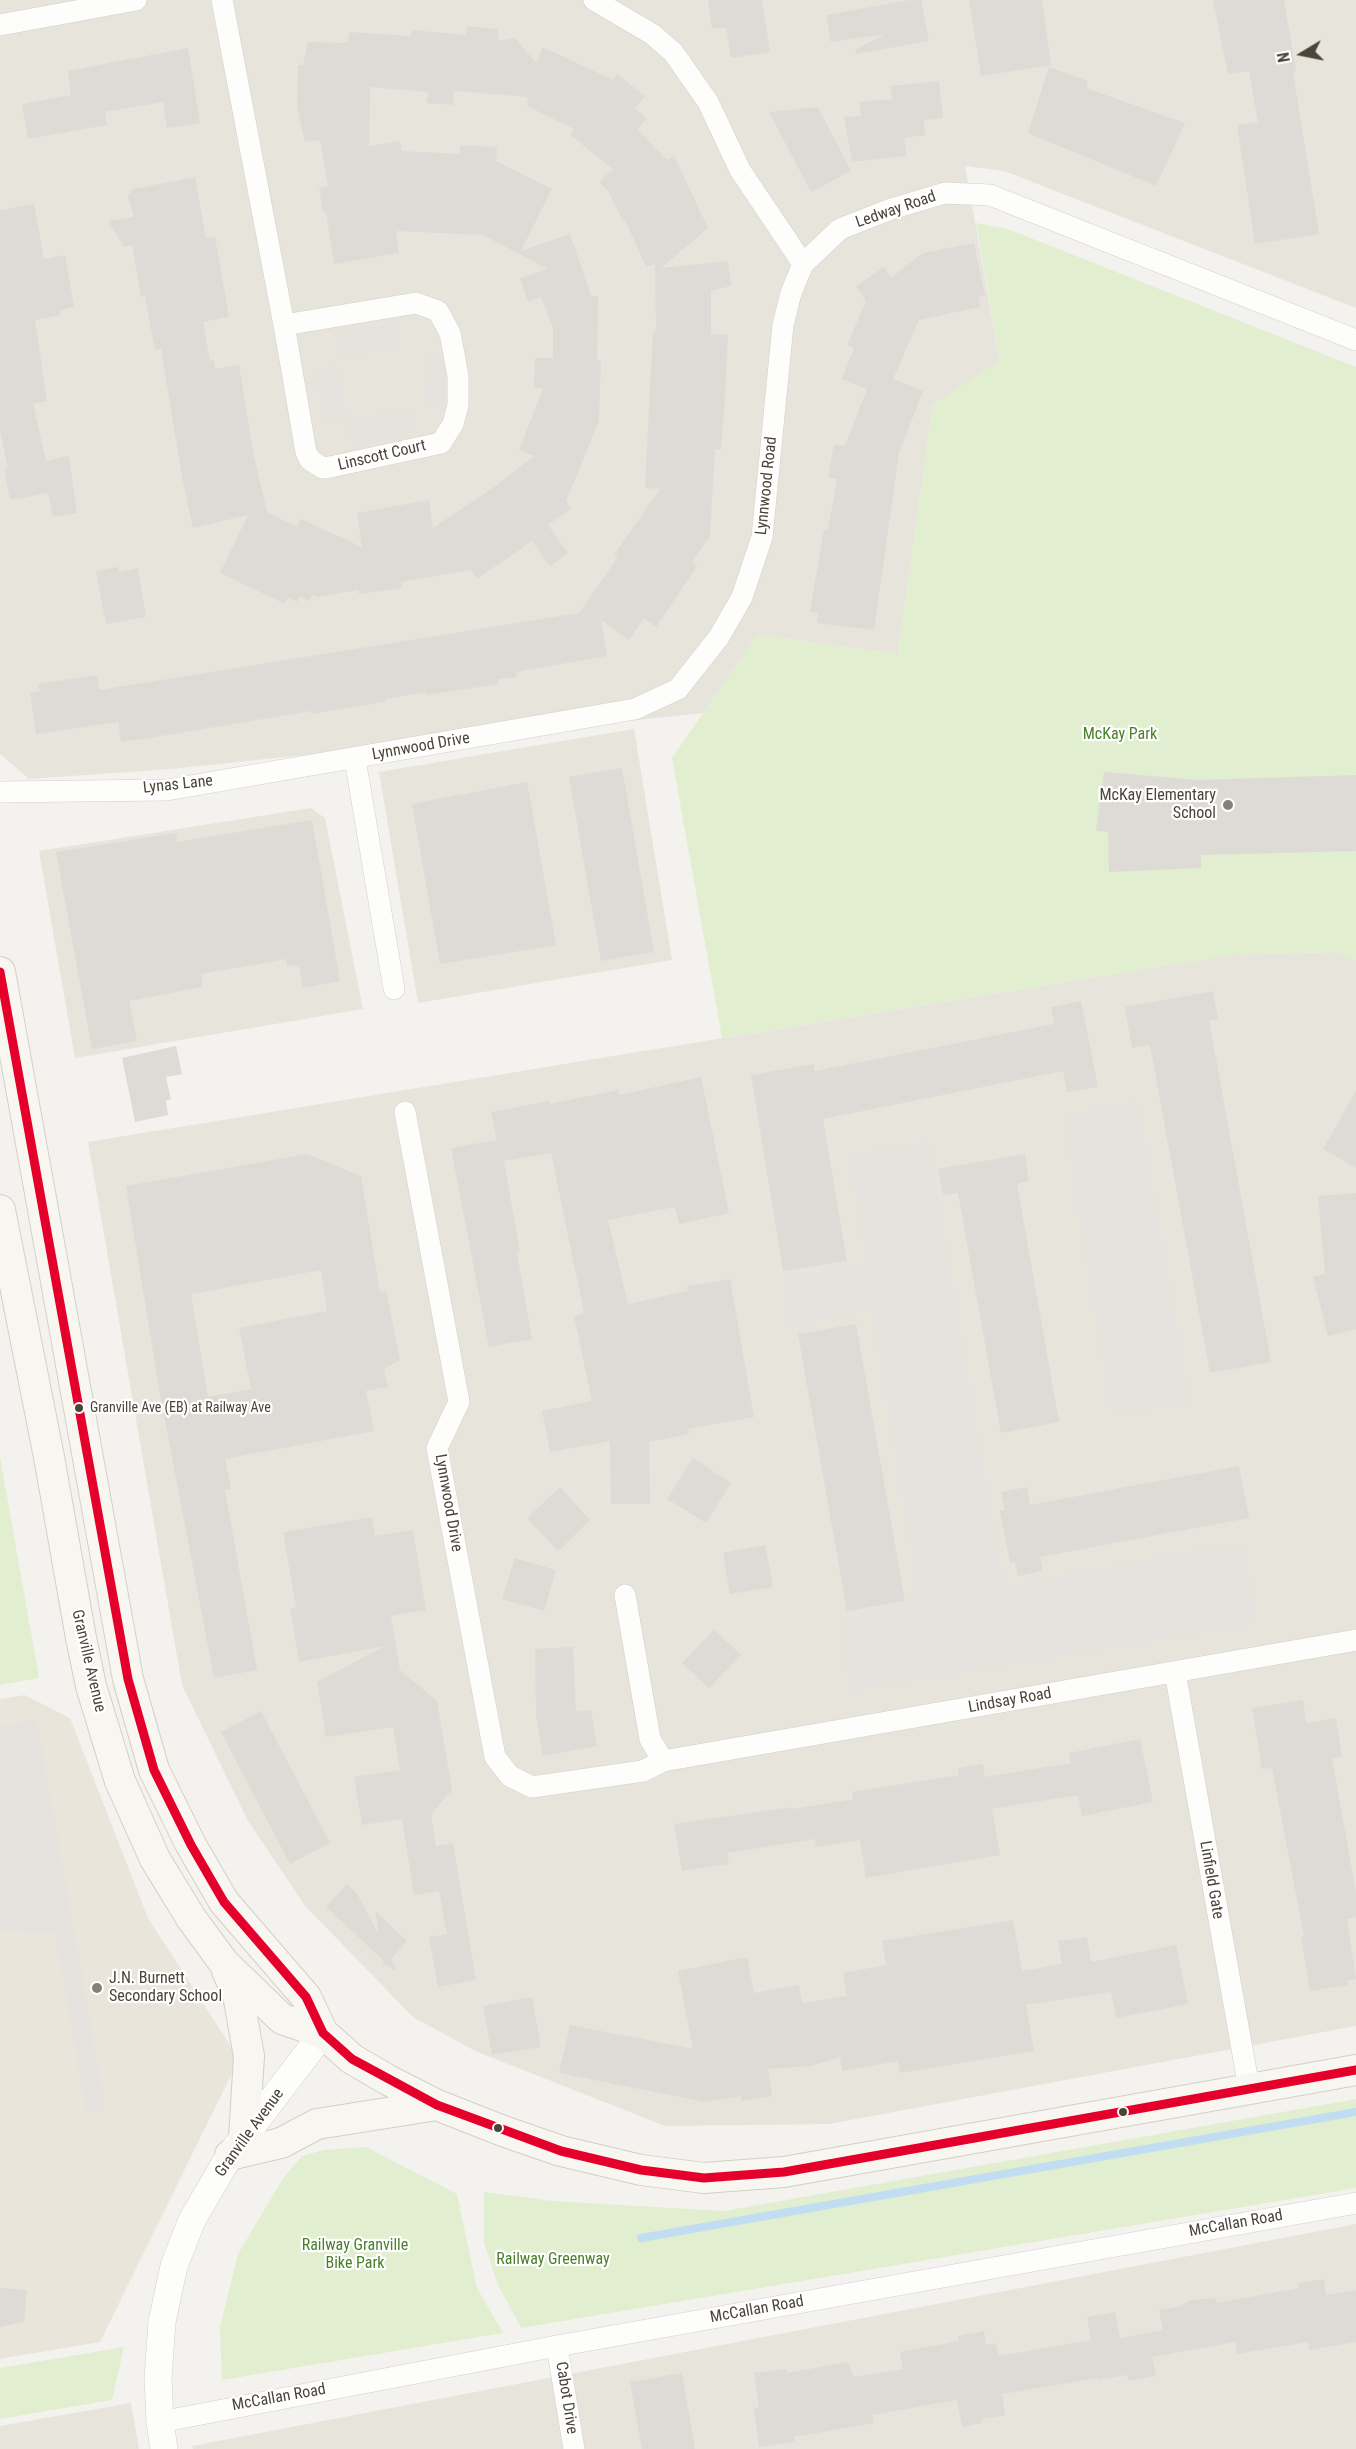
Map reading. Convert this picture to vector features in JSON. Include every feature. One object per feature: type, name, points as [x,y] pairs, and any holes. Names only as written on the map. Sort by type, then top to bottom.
[{"type":"main road","points":[[0,972],[128,1678],[154,1770],[191,1845],[224,1902],[306,1997],[322,2034],[352,2059],[437,2104],[561,2151],[641,2170],[704,2178],[784,2172],[1356,2070]]},
{"type":"main road","name":"Granville Avenue","points":[[0,1210],[49,1457],[81,1638],[92,1686],[117,1771],[155,1859],[191,1918],[224,1963],[282,2019],[322,2034]]},
{"type":"main road","points":[[224,1963],[238,1995],[249,2056],[237,2147],[281,2143],[318,2124],[437,2104]]},
{"type":"street","points":[[0,26],[136,0]]},
{"type":"street","name":"Linscott Court","points":[[222,0],[285,325],[306,452],[315,464],[330,467],[441,443],[453,424],[458,405],[458,376],[450,333],[438,311],[416,303],[285,325]]},
{"type":"street","points":[[594,0],[644,28],[673,52],[708,102],[740,170],[803,264]]},
{"type":"street","name":"Ledway Road","points":[[803,264],[840,229],[891,209],[945,193],[990,195],[1356,340]]},
{"type":"street","name":"Lynnwood Road","points":[[678,688],[719,637],[736,607],[762,537],[783,325],[791,293],[803,264]]},
{"type":"street","name":"Lynnwood Drive","points":[[394,989],[355,759],[635,709],[678,688]]},
{"type":"street","name":"Lynas Lane","points":[[0,792],[167,790],[355,759]]},
{"type":"street","name":"Lynnwood Drive","points":[[405,1112],[459,1402],[437,1448],[495,1757]]},
{"type":"street","points":[[625,1595],[650,1739],[663,1761]]},
{"type":"street","name":"Lindsay Road","points":[[495,1757],[510,1776],[532,1787],[643,1772],[663,1761],[1356,1640]]},
{"type":"street","name":"Linfield Gate","points":[[1175,1672],[1249,2088]]},
{"type":"street","name":"Granville Avenue","points":[[165,2449],[160,2422],[162,2322],[174,2266],[192,2220],[237,2147],[322,2034]]},
{"type":"street","name":"McCallan Road","points":[[160,2422],[557,2346],[1356,2203]]},
{"type":"street","name":"Cabot Drive","points":[[557,2346],[574,2449]]},
{"type":"shaded area","points":[[0,0],[1356,0],[1356,308],[1004,171],[965,166],[1000,362],[933,404],[898,654],[758,635],[703,713],[171,769],[29,779],[0,754]]},
{"type":"shaded area","points":[[399,323],[402,349],[341,357],[337,331]]},
{"type":"shaded area","points":[[427,356],[448,358],[444,408],[423,406]]},
{"type":"shaded area","points":[[338,365],[348,419],[323,423],[314,369]]},
{"type":"shaded area","points":[[413,408],[417,432],[352,444],[347,420]]},
{"type":"shaded area","points":[[634,729],[672,960],[418,1003],[379,772]]},
{"type":"shaded area","points":[[311,808],[325,818],[363,1009],[75,1058],[39,851]]},
{"type":"shaded area","points":[[1333,952],[1356,960],[1356,2026],[829,2124],[665,2126],[475,2051],[413,2017],[306,1907],[248,1821],[182,1685],[88,1142],[1230,955]]},
{"type":"shaded area","points":[[1138,1101],[1190,1402],[1112,1416],[1063,1116]]},
{"type":"shaded area","points":[[928,1141],[1004,1586],[1243,1542],[1258,1624],[850,1692],[839,1618],[920,1605],[871,1311],[789,1326],[783,1278],[866,1264],[849,1154]]},
{"type":"shaded area","name":"J.N. Burnett Secondary School","points":[[25,1695],[70,1718],[148,1918],[239,2059],[100,2342],[0,2359],[0,1699]]},
{"type":"shaded area","points":[[37,1720],[106,2110],[86,2113],[55,1934],[0,1932],[0,1726]]},
{"type":"shaded area","points":[[1356,2224],[1356,2449],[193,2449],[192,2446]]},
{"type":"shaded area","points":[[131,2403],[139,2449],[0,2449],[0,2426]]},
{"type":"green space","name":"McKay Park","points":[[976,223],[1008,229],[1356,367],[1356,960],[1332,952],[1230,955],[722,1038],[672,758],[757,635],[898,654],[933,404],[1000,361]]},
{"type":"green space","points":[[0,1457],[39,1678],[0,1685]]},
{"type":"green space","name":"Railway Greenway","points":[[1356,2099],[1356,2188],[521,2328],[497,2283],[484,2242],[484,2192],[552,2201],[724,2211]]},
{"type":"green space","name":"Railway Granville Bike Park","points":[[366,2147],[457,2194],[477,2288],[503,2333],[222,2380],[220,2328],[238,2254],[284,2177],[302,2156],[324,2150]]},
{"type":"green space","points":[[124,2347],[112,2400],[0,2419],[0,2368]]},
{"type":"building","points":[[708,0],[762,0],[770,52],[731,58],[726,27],[712,29]]},
{"type":"building","points":[[921,0],[929,41],[856,54],[855,50],[885,34],[831,42],[826,15]]},
{"type":"building","points":[[969,0],[1042,0],[1051,65],[981,76]]},
{"type":"building","points":[[1213,0],[1284,0],[1319,234],[1255,244],[1237,125],[1258,122],[1249,71],[1228,74]]},
{"type":"building","points":[[467,26],[497,29],[499,41],[515,38],[536,63],[543,47],[613,80],[617,74],[645,96],[635,109],[647,118],[637,129],[667,160],[674,156],[708,228],[661,268],[728,261],[731,286],[711,291],[711,334],[728,335],[725,395],[721,450],[715,449],[710,536],[692,562],[697,566],[656,627],[644,618],[629,640],[601,620],[607,656],[516,672],[517,677],[498,679],[499,684],[426,695],[426,692],[385,699],[385,702],[311,714],[311,711],[137,740],[121,741],[118,722],[36,734],[30,693],[40,691],[38,684],[97,675],[99,690],[579,613],[618,557],[614,555],[660,489],[645,488],[653,331],[656,331],[655,264],[646,267],[625,220],[623,221],[608,191],[599,182],[613,169],[570,135],[574,129],[527,106],[528,97],[454,91],[453,105],[427,103],[428,92],[370,87],[369,146],[400,141],[402,151],[460,154],[460,145],[497,147],[496,161],[552,189],[521,251],[570,234],[591,296],[598,296],[597,360],[601,360],[599,421],[566,501],[571,508],[548,525],[568,553],[550,566],[532,541],[477,579],[471,570],[401,582],[402,588],[359,594],[358,590],[317,597],[312,595],[309,601],[300,596],[297,602],[288,597],[285,604],[220,573],[248,515],[193,528],[161,349],[155,350],[145,296],[141,297],[132,245],[124,247],[108,221],[134,217],[128,196],[133,189],[195,177],[206,238],[215,237],[229,317],[203,322],[210,361],[214,360],[215,369],[239,365],[254,456],[267,512],[297,527],[301,519],[362,547],[357,513],[429,500],[433,528],[493,488],[534,456],[519,450],[543,389],[534,388],[535,358],[553,358],[553,328],[541,297],[528,302],[520,278],[548,269],[483,235],[396,231],[399,253],[334,264],[326,212],[323,212],[319,188],[328,186],[320,140],[305,142],[297,106],[298,65],[303,65],[308,42],[347,43],[350,32],[411,36],[411,30],[466,35]]},
{"type":"building","points":[[188,48],[200,123],[167,128],[163,102],[105,112],[107,125],[28,139],[22,104],[71,95],[68,71]]},
{"type":"building","points":[[1049,67],[1088,81],[1086,88],[1185,123],[1156,186],[1028,133]]},
{"type":"building","points":[[939,81],[943,118],[924,120],[925,135],[904,138],[907,156],[852,162],[844,117],[861,116],[859,102],[892,99],[890,86]]},
{"type":"building","points":[[818,107],[851,171],[811,192],[769,112]]},
{"type":"building","points":[[34,204],[44,259],[65,255],[74,307],[60,310],[61,315],[35,320],[47,401],[33,404],[46,461],[69,456],[77,513],[53,517],[48,493],[10,500],[4,469],[8,468],[0,431],[0,210]]},
{"type":"building","points":[[974,243],[985,296],[978,297],[980,307],[919,320],[893,379],[923,391],[899,453],[874,630],[817,623],[818,613],[810,612],[824,529],[828,530],[837,479],[828,478],[834,444],[845,446],[867,389],[842,379],[854,348],[847,345],[866,301],[856,286],[884,267],[891,278],[923,253]]},
{"type":"building","points":[[119,567],[119,572],[138,568],[146,617],[106,624],[96,571]]},
{"type":"building","points":[[622,768],[654,952],[601,961],[569,777]]},
{"type":"building","name":"McKay Elementary School","points":[[1104,772],[1199,780],[1356,775],[1356,851],[1201,855],[1201,868],[1109,872],[1108,832],[1096,831]]},
{"type":"building","points":[[527,782],[556,945],[440,964],[412,804]]},
{"type":"building","points":[[312,820],[340,981],[303,988],[299,965],[287,966],[286,959],[201,974],[203,987],[129,1001],[137,1041],[92,1049],[56,852],[176,833],[177,842]]},
{"type":"building","points":[[1213,991],[1218,1019],[1209,1020],[1271,1362],[1210,1373],[1150,1045],[1132,1048],[1125,1007]]},
{"type":"building","points":[[1081,1001],[1098,1087],[1067,1092],[1063,1071],[823,1119],[847,1261],[783,1271],[751,1075],[814,1064],[815,1071],[1054,1024],[1051,1007]]},
{"type":"building","points":[[176,1046],[182,1074],[166,1077],[171,1099],[166,1101],[168,1115],[135,1122],[122,1058]]},
{"type":"building","points":[[701,1077],[729,1213],[679,1224],[675,1207],[608,1220],[628,1304],[688,1291],[687,1286],[730,1279],[754,1417],[688,1429],[689,1434],[649,1442],[650,1504],[611,1504],[610,1441],[550,1452],[542,1411],[592,1401],[574,1316],[584,1313],[551,1153],[504,1161],[532,1339],[489,1347],[451,1148],[497,1140],[491,1112],[549,1101],[550,1104],[618,1090],[619,1095]]},
{"type":"building","points":[[1356,1091],[1356,1168],[1323,1149]]},
{"type":"building","points":[[307,1154],[361,1176],[380,1292],[386,1290],[400,1360],[384,1369],[388,1387],[366,1391],[374,1431],[225,1459],[231,1489],[225,1490],[257,1670],[214,1678],[160,1394],[126,1186]],"holes":[[[321,1270],[327,1311],[239,1328],[251,1389],[208,1397],[191,1294]]]},
{"type":"building","points":[[1025,1154],[1029,1181],[1017,1184],[1059,1422],[1001,1433],[958,1193],[943,1195],[938,1169]]},
{"type":"building","points":[[1356,1193],[1356,1329],[1328,1336],[1313,1277],[1325,1274],[1318,1196]]},
{"type":"building","points":[[856,1324],[905,1601],[847,1611],[798,1334]]},
{"type":"building","points":[[693,1458],[731,1483],[706,1523],[667,1499]]},
{"type":"building","points":[[1239,1466],[1249,1518],[1040,1557],[1043,1571],[1018,1576],[1015,1562],[1010,1563],[1000,1511],[1005,1510],[1001,1492],[1027,1487],[1030,1505]]},
{"type":"building","points":[[560,1487],[590,1520],[558,1551],[527,1518]]},
{"type":"building","points":[[372,1517],[375,1536],[413,1530],[426,1610],[391,1616],[400,1670],[437,1701],[452,1790],[431,1814],[436,1846],[453,1843],[476,1980],[438,1987],[429,1937],[447,1934],[439,1891],[414,1895],[402,1819],[362,1825],[354,1777],[400,1770],[393,1727],[326,1737],[317,1682],[385,1646],[299,1662],[290,1608],[296,1607],[283,1532]]},
{"type":"building","points":[[765,1545],[773,1587],[730,1594],[723,1553]]},
{"type":"building","points":[[515,1558],[556,1570],[544,1611],[502,1599]]},
{"type":"building","points":[[714,1630],[741,1655],[709,1688],[682,1663]]},
{"type":"building","points":[[573,1647],[576,1712],[591,1710],[597,1746],[543,1756],[536,1716],[535,1649]]},
{"type":"building","points":[[1303,1700],[1306,1723],[1336,1718],[1342,1757],[1332,1758],[1356,1893],[1356,1917],[1347,1919],[1356,1979],[1347,1981],[1348,1985],[1310,1991],[1301,1937],[1304,1937],[1272,1768],[1262,1769],[1252,1708]]},
{"type":"building","points":[[261,1711],[330,1843],[290,1864],[221,1732]]},
{"type":"building","points":[[1140,1739],[1153,1802],[1082,1816],[1078,1795],[992,1809],[1000,1855],[866,1878],[860,1840],[816,1847],[815,1839],[727,1853],[729,1864],[682,1871],[674,1824],[853,1799],[852,1792],[959,1775],[958,1768],[983,1764],[985,1777],[1071,1763],[1069,1753]]},
{"type":"building","points":[[347,1884],[357,1894],[379,1935],[375,1911],[407,1941],[391,1959],[396,1968],[394,1970],[386,1964],[384,1966],[383,1960],[326,1907]]},
{"type":"building","points":[[1013,1920],[1022,1971],[1062,1964],[1058,1941],[1087,1937],[1091,1962],[1176,1945],[1188,2004],[1116,2018],[1111,1992],[1026,2005],[1034,2051],[900,2073],[898,2061],[842,2071],[840,2057],[811,2066],[768,2069],[772,2096],[742,2101],[741,2096],[705,2102],[559,2073],[570,2025],[693,2049],[678,1971],[747,1957],[754,1993],[799,1985],[802,2003],[847,1996],[843,1973],[886,1965],[882,1941]]},
{"type":"building","points":[[532,1997],[541,2047],[492,2055],[483,2006]]},
{"type":"building","points":[[1324,2279],[1326,2295],[1356,2290],[1356,2342],[1309,2350],[1308,2342],[1237,2354],[1235,2342],[1152,2357],[1156,2376],[1128,2381],[1127,2375],[1098,2380],[1098,2378],[1002,2394],[1005,2415],[982,2419],[983,2423],[962,2427],[957,2400],[872,2415],[874,2423],[794,2437],[795,2442],[759,2447],[754,2408],[759,2408],[754,2373],[787,2369],[787,2373],[848,2362],[854,2377],[903,2369],[900,2352],[959,2341],[958,2336],[984,2331],[986,2345],[996,2343],[999,2356],[1091,2340],[1087,2317],[1115,2312],[1120,2338],[1163,2330],[1159,2310],[1181,2306],[1190,2300],[1216,2298],[1217,2303],[1299,2288],[1298,2283]]},
{"type":"building","points":[[0,2288],[27,2290],[24,2322],[0,2327]]},
{"type":"building","points":[[682,2373],[695,2449],[642,2449],[630,2382]]},
{"type":"waterway","points":[[641,2238],[1356,2112]]},
{"type":"transit line","points":[[0,972],[128,1679],[154,1770],[191,1845],[224,1902],[306,1997],[323,2033],[352,2059],[437,2105],[561,2151],[641,2170],[704,2178],[784,2172],[1356,2070]]},
{"type":"place","name":"McKay Elementary School","points":[[1228,805]]},
{"type":"place","name":"Granville Ave (EB) at Railway Ave","points":[[79,1408]]},
{"type":"place","name":"J.N. Burnett Secondary School","points":[[97,1988]]}]
